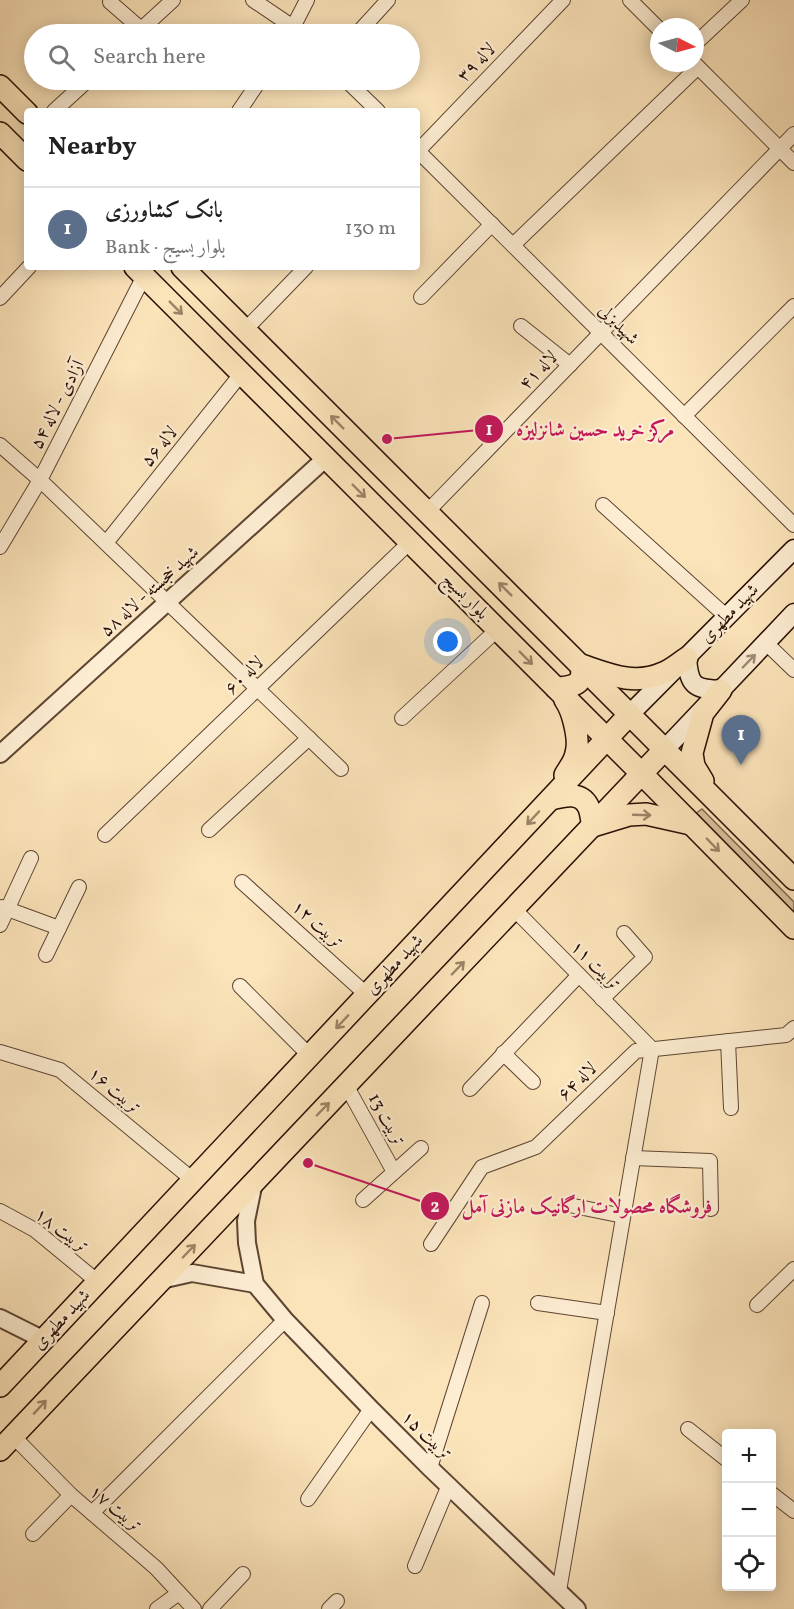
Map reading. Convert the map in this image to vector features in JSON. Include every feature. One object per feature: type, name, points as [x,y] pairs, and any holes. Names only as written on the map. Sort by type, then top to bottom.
[{"type":"main road","points":[[0,86],[24,110]]},
{"type":"main road","points":[[3,141],[24,158]]},
{"type":"main road","name":"بلوار بسیج","points":[[185,270],[794,879]]},
{"type":"main road","name":"بلوار بسیج","points":[[139,272],[607,738],[794,928]]},
{"type":"main road","name":"شهید مطهری","points":[[0,1386],[607,738],[794,549]]},
{"type":"main road","points":[[7,1443],[794,614]]},
{"type":"main road","points":[[556,688],[574,686],[580,681],[581,665],[614,676],[641,680],[664,673],[687,658],[688,674],[694,685],[706,690],[721,690]]},
{"type":"main road","points":[[551,799],[572,764],[577,743],[570,707],[556,688]]},
{"type":"main road","points":[[712,797],[694,766],[692,753],[703,713],[721,690]]},
{"type":"main road","points":[[551,799],[568,795],[579,798],[588,806],[593,826]]},
{"type":"main road","points":[[692,824],[686,808],[688,801],[703,795],[712,797]]},
{"type":"main road","points":[[593,826],[629,814],[646,814],[692,824]]},
{"type":"street","points":[[146,24],[172,0]]},
{"type":"street","points":[[253,0],[284,24]]},
{"type":"street","points":[[298,24],[308,0]]},
{"type":"street","points":[[366,24],[388,0]]},
{"type":"street","name":"لاله ۳۹","points":[[420,148],[563,0]]},
{"type":"street","points":[[630,0],[650,19]]},
{"type":"street","points":[[704,36],[742,0]]},
{"type":"street","points":[[110,2],[131,24]]},
{"type":"street","points":[[513,245],[689,72]]},
{"type":"street","points":[[703,72],[794,163]]},
{"type":"street","points":[[57,108],[76,90]]},
{"type":"street","points":[[242,108],[254,90]]},
{"type":"street","points":[[356,90],[375,108]]},
{"type":"street","name":"لاله ۴۱","points":[[427,512],[794,134]]},
{"type":"street","name":"شهیدبزلی","points":[[420,154],[794,525]]},
{"type":"street","points":[[422,297],[492,224]]},
{"type":"street","points":[[0,298],[26,270]]},
{"type":"street","points":[[245,330],[303,270]]},
{"type":"street","name":"آزادی - لاله ۵۴","points":[[0,547],[40,480],[139,272]]},
{"type":"street","points":[[684,416],[794,306]]},
{"type":"street","points":[[521,326],[570,365]]},
{"type":"street","name":"لاله ۵۶","points":[[106,543],[241,374]]},
{"type":"street","points":[[0,445],[40,480],[341,770]]},
{"type":"street","name":"شهید خجسته - لاله ۵۸","points":[[0,754],[326,458]]},
{"type":"street","points":[[603,505],[728,617]]},
{"type":"street","name":"لاله ۶۰","points":[[105,835],[410,542]]},
{"type":"street","points":[[402,718],[498,629]]},
{"type":"street","points":[[766,643],[794,670]]},
{"type":"street","points":[[209,830],[309,738]]},
{"type":"street","points":[[0,925],[4,908],[31,858]]},
{"type":"street","name":"تربیت ۱۲","points":[[242,882],[367,995]]},
{"type":"street","points":[[46,955],[79,887]]},
{"type":"street","points":[[4,908],[59,928]]},
{"type":"street","name":"تربیت ۱۱","points":[[514,909],[652,1049]]},
{"type":"street","points":[[602,999],[645,957],[624,933]]},
{"type":"street","points":[[470,1089],[579,975]]},
{"type":"street","points":[[240,986],[310,1056]]},
{"type":"street","name":"لاله ۶۴","points":[[431,1244],[482,1167],[536,1147],[636,1051],[786,1035],[794,1028]]},
{"type":"street","points":[[728,1041],[731,1108]]},
{"type":"street","points":[[559,1591],[652,1049]]},
{"type":"street","name":"تربیت ۱۶","points":[[0,1052],[60,1070],[193,1180]]},
{"type":"street","points":[[503,1053],[533,1082]]},
{"type":"street","name":"تربیت 13","points":[[346,1085],[394,1172]]},
{"type":"street","points":[[363,1200],[421,1148]]},
{"type":"street","points":[[633,1158],[710,1161],[711,1209]]},
{"type":"street","name":"تربیت ۱۵","points":[[254,1182],[246,1221],[249,1262],[255,1284],[285,1320],[371,1409],[577,1609]]},
{"type":"street","points":[[569,1204],[623,1216]]},
{"type":"street","name":"تربیت ۱۸","points":[[0,1211],[35,1230],[98,1282]]},
{"type":"street","points":[[757,1305],[794,1270]]},
{"type":"street","points":[[161,1280],[192,1273],[255,1284]]},
{"type":"street","points":[[430,1468],[482,1303]]},
{"type":"street","points":[[538,1303],[607,1313]]},
{"type":"street","points":[[0,1318],[44,1340]]},
{"type":"street","points":[[92,1513],[285,1320]]},
{"type":"street","points":[[308,1499],[371,1409]]},
{"type":"street","points":[[688,1429],[722,1456]]},
{"type":"street","name":"تربیت ۱۷","points":[[7,1443],[156,1568],[194,1609]]},
{"type":"street","points":[[415,1566],[449,1485]]},
{"type":"street","points":[[33,1534],[71,1495]]},
{"type":"street","points":[[776,1498],[794,1511]]},
{"type":"street","points":[[210,1609],[243,1574]]},
{"type":"street","points":[[157,1609],[179,1593]]},
{"type":"shaded area","points":[[702,809],[794,902],[794,919],[695,814]]},
{"type":"place","name":"مرکز خرید حسین شانزلیزه","points":[[387,439]]},
{"type":"place","name":"بانک کشاورزی","points":[[741,765]]},
{"type":"place","name":"فروشگاه محصولات ارگانیک مازنی آمل","points":[[308,1163]]}]
